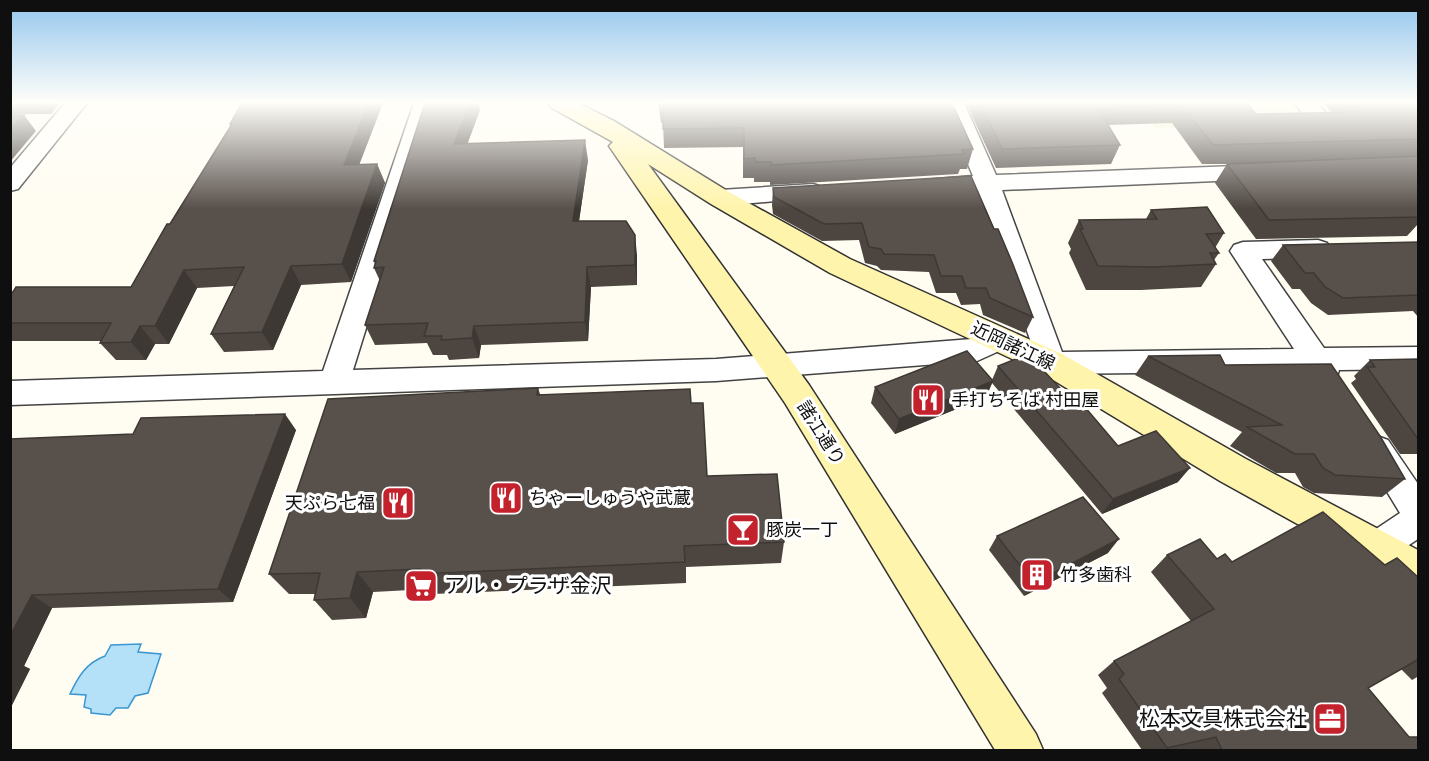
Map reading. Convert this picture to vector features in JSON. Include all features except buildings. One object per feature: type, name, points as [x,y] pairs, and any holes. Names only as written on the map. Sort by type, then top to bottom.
[{"type":"main road","name":"諸江通り","points":[[620,139],[797,394],[1020,750]]},
{"type":"main road","name":"近岡諸江線","points":[[639,139],[720,198],[840,266],[1051,363],[1233,471],[1419,570]]},
{"type":"street","points":[[10,184],[48,139]]},
{"type":"street","points":[[335,381],[413,139]]},
{"type":"street","points":[[968,139],[987,182],[1051,363],[1419,358]]},
{"type":"street","points":[[906,187],[1283,171]]},
{"type":"street","points":[[720,198],[836,191]]},
{"type":"street","points":[[1337,389],[1243,251],[1348,249]]},
{"type":"street","points":[[10,393],[716,370],[976,350],[998,339]]},
{"type":"street","points":[[1363,429],[1419,512]]},
{"type":"street","points":[[1376,548],[1419,520]]},
{"type":"water","points":[[141,644],[138,652],[161,654],[148,693],[135,696],[128,708],[116,708],[110,715],[91,713],[91,709],[84,707],[86,695],[70,694],[83,671],[93,662],[105,656],[111,645]]},
{"type":"place","name":"手打ちそば 村田屋","points":[[928,400]]},
{"type":"place","name":"ちゃーしゅうや武蔵","points":[[506,498]]},
{"type":"place","name":"天ぷら七福","points":[[398,503]]},
{"type":"place","name":"豚炭一丁","points":[[743,530]]},
{"type":"place","name":"竹多歯科","points":[[1037,575]]},
{"type":"place","name":"アル・プラザ金沢","points":[[421,586]]},
{"type":"place","name":"松本文具株式会社","points":[[1330,719]]}]
